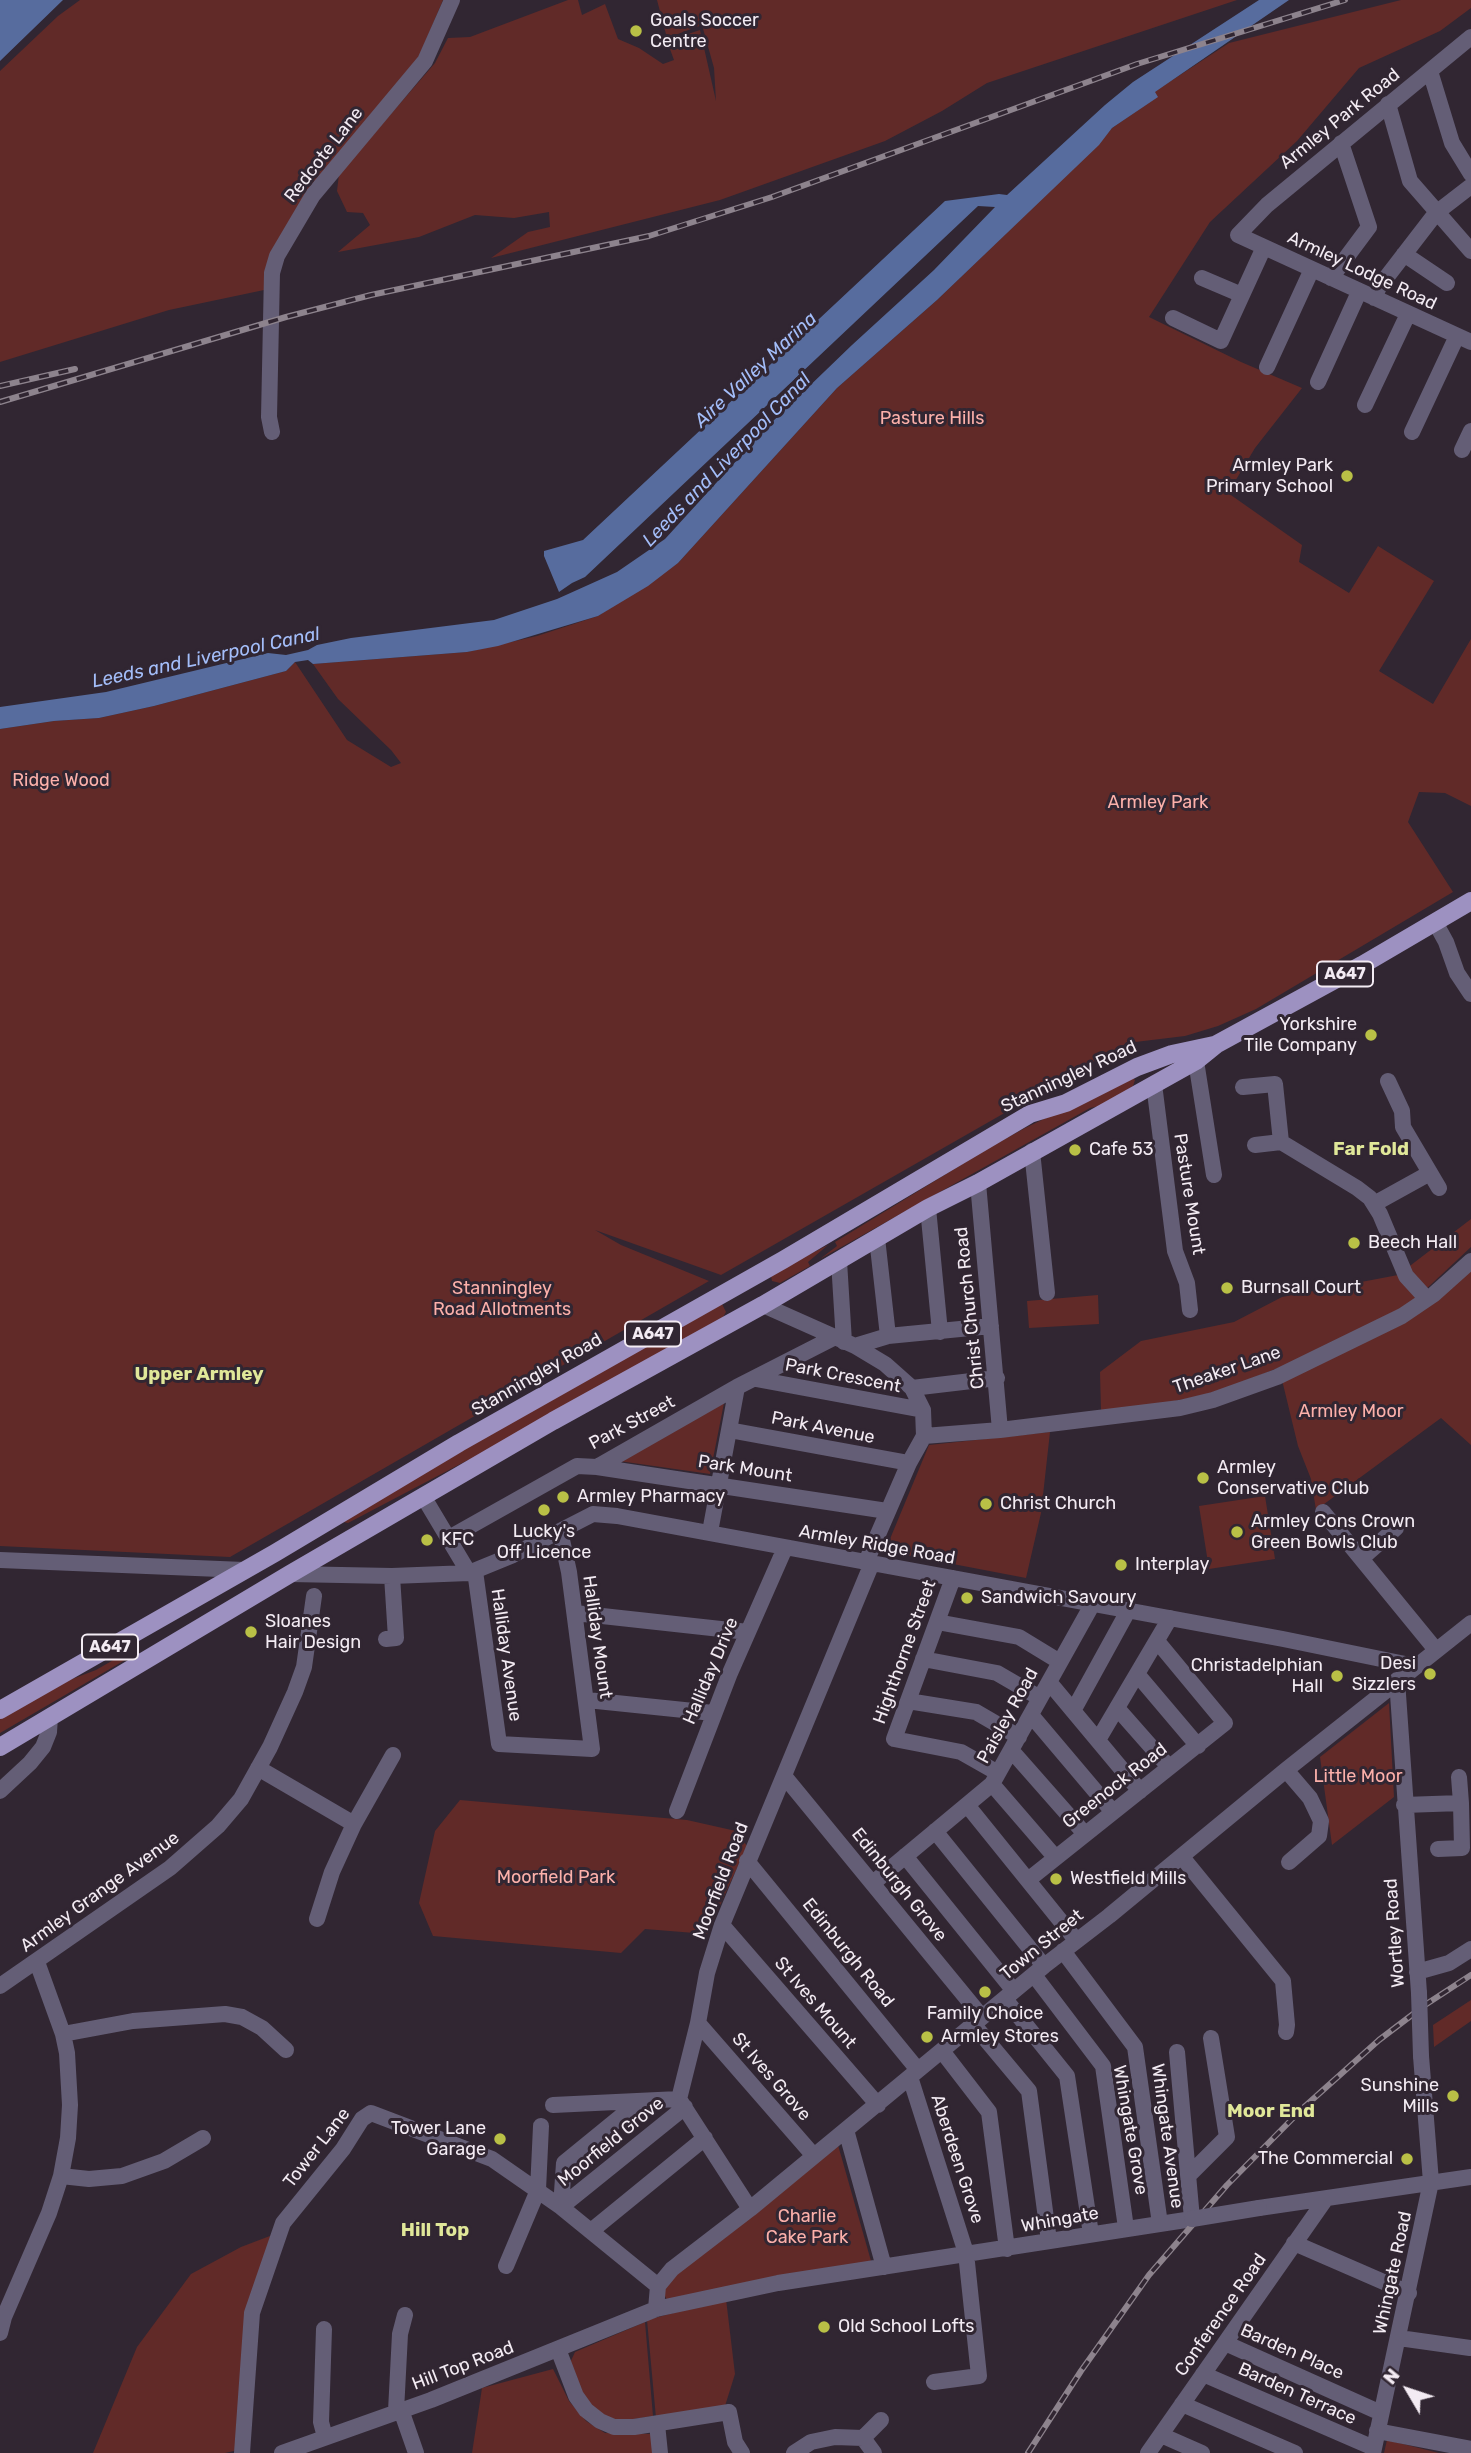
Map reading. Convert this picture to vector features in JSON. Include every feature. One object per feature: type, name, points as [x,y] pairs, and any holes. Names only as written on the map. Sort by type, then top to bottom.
[{"type":"main road","name":"Stanningley Road","points":[[0,1747],[423,1496],[761,1307],[928,1208],[978,1183],[1196,1061],[1217,1044],[1471,901]]},
{"type":"main road","name":"Stanningley Road","points":[[0,1710],[1030,1114],[1066,1103],[1137,1067],[1172,1054],[1217,1044]]},
{"type":"main road","points":[[733,1288],[735,1302],[761,1307],[765,1286],[754,1276]]},
{"type":"main road","points":[[275,1553],[322,1555]]},
{"type":"main road","points":[[221,1584],[240,1590],[290,1574]]},
{"type":"main road","points":[[68,1671],[94,1667],[129,1646],[135,1647],[144,1660]]},
{"type":"street","name":"Redcote Lane","points":[[272,432],[269,417],[272,274],[278,256],[313,195],[425,61],[452,0]]},
{"type":"street","name":"Armley Park Road","points":[[1238,235],[1267,205],[1471,37]]},
{"type":"street","points":[[1430,71],[1452,143],[1471,174]]},
{"type":"street","points":[[1388,104],[1410,181],[1471,251]]},
{"type":"street","points":[[1331,278],[1369,227],[1341,143]]},
{"type":"street","points":[[1318,382],[1366,295],[1404,254],[1436,213],[1471,186]]},
{"type":"street","name":"Armley Lodge Road","points":[[1238,235],[1464,339]]},
{"type":"street","points":[[1173,318],[1221,341],[1264,247]]},
{"type":"street","points":[[1404,254],[1447,282]]},
{"type":"street","points":[[1267,367],[1312,269]]},
{"type":"street","points":[[1202,278],[1242,295]]},
{"type":"street","points":[[1365,405],[1408,314]]},
{"type":"street","points":[[1412,432],[1464,339]]},
{"type":"street","points":[[1462,450],[1471,431]]},
{"type":"street","points":[[1435,922],[1446,942],[1457,973],[1471,994]]},
{"type":"street","points":[[1196,1061],[1214,1175]]},
{"type":"street","points":[[1388,1081],[1402,1111],[1403,1127],[1439,1188]]},
{"type":"street","name":"Pasture Mount","points":[[1154,1084],[1175,1251],[1187,1283],[1190,1310]]},
{"type":"street","points":[[1243,1087],[1275,1084],[1281,1142]]},
{"type":"street","points":[[1255,1146],[1281,1142],[1357,1188],[1374,1204],[1406,1276],[1427,1299]]},
{"type":"street","points":[[1032,1151],[1047,1293]]},
{"type":"street","points":[[1374,1204],[1430,1172]]},
{"type":"street","name":"Christ Church Road","points":[[978,1183],[1000,1430]]},
{"type":"street","points":[[928,1208],[940,1332]]},
{"type":"street","points":[[877,1238],[888,1336]]},
{"type":"street","points":[[839,1261],[844,1342]]},
{"type":"street","name":"Theaker Lane","points":[[923,1436],[1000,1430],[1180,1408],[1213,1399],[1277,1377],[1402,1316],[1427,1299],[1471,1261]]},
{"type":"street","name":"Moorfield Road","points":[[682,2103],[707,1973],[722,1925],[785,1777],[887,1511],[923,1436],[923,1410],[912,1388],[886,1364],[844,1342],[761,1307]]},
{"type":"street","name":"Park Street","points":[[449,1538],[577,1466],[597,1466],[737,1387],[844,1342],[991,1326]]},
{"type":"street","points":[[912,1388],[997,1378]]},
{"type":"street","name":"Park Crescent","points":[[756,1379],[923,1410]]},
{"type":"street","points":[[710,1532],[737,1387]]},
{"type":"street","name":"Park Avenue","points":[[729,1430],[909,1463]]},
{"type":"street","name":"Park Mount","points":[[597,1466],[887,1511]]},
{"type":"street","points":[[423,1496],[472,1572]]},
{"type":"street","points":[[1323,1512],[1436,1650]]},
{"type":"street","name":"Armley Ridge Road","points":[[290,1574],[393,1576],[472,1572],[593,1514],[710,1532],[1415,1666]]},
{"type":"street","points":[[1362,1558],[1396,1528]]},
{"type":"street","name":"Halliday Mount","points":[[560,1531],[575,1613],[592,1749]]},
{"type":"street","name":"Halliday Drive","points":[[677,1811],[713,1713],[785,1548]]},
{"type":"street","points":[[322,1555],[331,1569],[341,1575]]},
{"type":"street","points":[[0,1560],[244,1570]]},
{"type":"street","points":[[183,1569],[221,1584]]},
{"type":"street","name":"Halliday Avenue","points":[[472,1572],[499,1744],[592,1749]]},
{"type":"street","points":[[386,1639],[396,1638],[393,1576]]},
{"type":"street","name":"Highthorne Street","points":[[953,1578],[894,1739],[961,1752],[995,1778]]},
{"type":"street","name":"Armley Grange Avenue","points":[[0,1986],[170,1868],[218,1826],[241,1799],[284,1718],[304,1667],[314,1596]]},
{"type":"street","name":"Paisley Road","points":[[873,1883],[967,1805],[995,1778],[1092,1605]]},
{"type":"street","points":[[1073,1711],[1128,1611]]},
{"type":"street","points":[[575,1613],[748,1632]]},
{"type":"street","points":[[1098,1740],[1170,1618]]},
{"type":"street","points":[[937,1622],[1019,1637],[1060,1662]]},
{"type":"street","name":"Town Street","points":[[658,2286],[672,2269],[750,2209],[1039,1970],[1471,1623]]},
{"type":"street","name":"Greenock Road","points":[[1028,1880],[1226,1723],[1157,1641]]},
{"type":"street","points":[[923,1659],[997,1673],[1040,1698]]},
{"type":"street","points":[[1137,1674],[1198,1746]]},
{"type":"street","name":"Wortley Road","points":[[1397,1680],[1431,2182]]},
{"type":"street","points":[[1049,1682],[1140,1791]]},
{"type":"street","points":[[587,1700],[713,1713]]},
{"type":"street","points":[[908,1701],[976,1713],[1015,1743],[1085,1834]]},
{"type":"street","points":[[1118,1708],[1169,1767]]},
{"type":"street","points":[[1031,1715],[1113,1812]]},
{"type":"street","points":[[0,1791],[43,1747],[49,1732],[50,1717]]},
{"type":"street","points":[[317,1919],[332,1872],[354,1824],[393,1755]]},
{"type":"street","points":[[258,1768],[354,1824]]},
{"type":"street","points":[[1286,1770],[1318,1810],[1322,1830],[1313,1843],[1289,1862]]},
{"type":"street","name":"Edinburgh Grove","points":[[785,1777],[873,1883],[1029,2091],[1049,2241]]},
{"type":"street","points":[[1438,1849],[1462,1848],[1458,1777]]},
{"type":"street","points":[[995,1778],[1055,1857]]},
{"type":"street","points":[[1404,1805],[1461,1802]]},
{"type":"street","points":[[967,1805],[1076,1940]]},
{"type":"street","name":"Whingate Grove","points":[[935,1832],[1039,1970],[1103,2066],[1126,2228]]},
{"type":"street","points":[[905,1856],[1068,2076],[1091,2234]]},
{"type":"street","points":[[1182,1857],[1283,1982],[1286,2032]]},
{"type":"street","name":"Edinburgh Road","points":[[747,1861],[914,2074]]},
{"type":"street","name":"St Ives Mount","points":[[722,1925],[878,2105]]},
{"type":"street","points":[[1418,1972],[1449,1963],[1471,1948]]},
{"type":"street","name":"Whingate Avenue","points":[[1063,1951],[1135,2047],[1160,2224]]},
{"type":"street","points":[[0,2333],[4,2317],[49,2213],[61,2176],[68,2138],[69,2105],[63,2034],[37,1962]]},
{"type":"street","points":[[63,2034],[133,2021],[225,2014],[242,2017],[262,2028],[286,2050]]},
{"type":"street","name":"St Ives Grove","points":[[698,2024],[814,2156]]},
{"type":"street","points":[[1189,2175],[1227,2137],[1211,2038]]},
{"type":"street","points":[[942,2051],[989,2112],[1007,2249]]},
{"type":"street","points":[[1177,2052],[1192,2219]]},
{"type":"street","name":"Aberdeen Grove","points":[[914,2074],[967,2253],[979,2376],[934,2382]]},
{"type":"street","points":[[561,2207],[564,2163],[640,2101]]},
{"type":"street","points":[[553,2105],[640,2101],[682,2103],[750,2209]]},
{"type":"street","name":"Moorfield Grove","points":[[561,2207],[682,2103]]},
{"type":"street","name":"Tower Lane","points":[[242,2453],[252,2313],[273,2249],[283,2223],[343,2149],[362,2119],[371,2113],[492,2159],[561,2207],[658,2286]]},
{"type":"street","points":[[506,2266],[538,2190],[541,2126]]},
{"type":"street","points":[[846,2130],[884,2267]]},
{"type":"street","points":[[61,2176],[89,2179],[122,2176],[164,2161],[203,2138]]},
{"type":"street","points":[[591,2231],[705,2138]]},
{"type":"street","name":"Whingate","points":[[656,2309],[778,2283],[1471,2177]]},
{"type":"street","name":"Whingate Road","points":[[1374,2451],[1431,2182]]},
{"type":"street","name":"Conference Road","points":[[1148,2453],[1325,2200]]},
{"type":"street","points":[[1294,2243],[1409,2292]]},
{"type":"street","points":[[656,2309],[658,2286]]},
{"type":"street","name":"Hill Top Road","points":[[282,2453],[307,2449],[325,2437],[656,2309]]},
{"type":"street","points":[[405,2315],[400,2334],[399,2410],[416,2453]]},
{"type":"street","points":[[324,2329],[321,2422],[325,2437]]},
{"type":"street","points":[[1399,2338],[1471,2348]]},
{"type":"street","name":"Barden Place","points":[[1225,2343],[1381,2413]]},
{"type":"street","points":[[558,2349],[576,2396],[586,2410],[600,2421],[614,2427],[657,2424],[729,2412],[735,2442],[742,2453]]},
{"type":"street","name":"Barden Terrace","points":[[1203,2374],[1374,2451]]},
{"type":"street","points":[[1182,2404],[1295,2453]]},
{"type":"street","points":[[794,2453],[811,2442],[835,2437],[863,2438],[881,2420]]},
{"type":"street","points":[[657,2424],[660,2453]]},
{"type":"street","points":[[1377,2431],[1471,2449]]},
{"type":"street","points":[[1161,2435],[1202,2453]]},
{"type":"street","points":[[863,2438],[874,2453]]},
{"type":"green space","points":[[80,0],[443,0],[418,59],[266,267],[264,290],[169,310],[0,362],[0,71],[58,16]]},
{"type":"green space","points":[[568,0],[578,0],[582,15],[605,4],[618,39],[639,48],[663,64],[674,60],[667,41],[700,30],[716,101],[714,68],[702,25],[667,38],[657,0],[1237,0],[987,83],[885,141],[720,200],[491,258],[528,232],[550,227],[549,212],[514,218],[475,215],[419,237],[338,252],[370,225],[363,213],[347,212],[337,191],[339,174],[435,63],[448,38],[470,37]]},
{"type":"green space","points":[[1401,0],[1471,0],[1471,8],[1440,31],[1359,68],[1297,141],[1210,222],[1149,317],[1302,388],[1255,448],[1228,493],[1302,545],[1299,562],[1349,593],[1378,546],[1434,581],[1379,671],[1433,704],[1471,639],[1471,806],[1445,793],[1419,792],[1408,822],[1453,892],[1256,1009],[1218,1026],[1185,1036],[1127,1043],[721,1275],[595,1230],[621,1245],[709,1281],[230,1557],[0,1546],[0,729],[99,718],[154,706],[286,671],[295,662],[347,740],[391,767],[401,763],[338,699],[313,664],[467,652],[537,636],[598,616],[678,563],[837,388],[937,300],[1098,145],[1112,128],[1157,97],[1154,92],[1229,43]]},
{"type":"green space","points":[[1132,1077],[1135,1080],[1133,1086],[1104,1105],[1090,1108],[820,1259],[837,1246],[835,1242],[987,1149]]},
{"type":"green space","points":[[1471,1219],[1471,1247],[1402,1309],[1301,1359],[1235,1385],[1201,1396],[1101,1411],[1100,1372],[1141,1341],[1234,1322],[1282,1297],[1398,1275]]},
{"type":"green space","points":[[828,1245],[808,1262],[810,1266],[780,1283],[772,1281],[774,1272]]},
{"type":"green space","name":"Armley Moor","points":[[1471,1271],[1471,1445],[1441,1418],[1316,1510],[1311,1479],[1298,1446],[1282,1380]]},
{"type":"green space","points":[[1098,1295],[1099,1324],[1029,1328],[1027,1301]]},
{"type":"green space","points":[[722,1304],[726,1312],[723,1317],[469,1461],[348,1523],[339,1521],[403,1482]]},
{"type":"green space","points":[[724,1403],[710,1474],[619,1461]]},
{"type":"green space","points":[[1050,1432],[1041,1513],[1026,1578],[885,1551],[929,1445]]},
{"type":"green space","name":"Armley Cons Crown Green Bowls Club","points":[[1265,1496],[1275,1559],[1209,1569],[1199,1506]]},
{"type":"green space","points":[[129,1651],[132,1656],[0,1733],[0,1718],[59,1684],[96,1670]]},
{"type":"green space","name":"Little Moor","points":[[1389,1703],[1394,1797],[1332,1845],[1320,1757]]},
{"type":"green space","name":"Moorfield Park","points":[[460,1800],[687,1820],[736,1831],[747,1846],[707,1934],[645,1929],[621,1953],[433,1936],[419,1903],[435,1831]]},
{"type":"green space","points":[[1471,2000],[1471,2021],[1434,2047],[1433,2025]]},
{"type":"green space","name":"Charlie Cake Park","points":[[836,2138],[873,2268],[670,2306],[663,2292],[672,2269]]},
{"type":"green space","points":[[283,2231],[256,2315],[247,2448],[225,2453],[93,2453],[137,2347],[191,2274],[241,2247]]},
{"type":"green space","points":[[726,2299],[735,2374],[725,2406],[656,2418],[647,2320]]},
{"type":"green space","points":[[645,2322],[653,2416],[621,2421],[602,2415],[587,2404],[569,2365],[575,2352]]},
{"type":"green space","points":[[553,2369],[569,2401],[586,2421],[605,2433],[653,2434],[655,2453],[472,2453],[482,2388]]},
{"type":"green space","points":[[1387,2440],[1439,2453],[1384,2453]]},
{"type":"water","points":[[0,0],[63,0],[0,61]]},
{"type":"water","points":[[1259,0],[1289,0],[1155,92],[1158,97],[1112,128],[1099,145],[937,300],[837,388],[678,563],[648,586],[598,616],[498,646],[467,652],[313,664],[308,660],[295,662],[286,671],[154,706],[99,718],[0,729],[0,707],[106,692],[268,653],[286,655],[351,638],[494,620],[557,599],[617,572],[665,539],[770,424],[934,270],[995,207],[978,206],[585,577],[559,592],[544,551],[583,540],[945,201],[1007,195],[1133,82]]},
{"type":"railway","points":[[0,402],[286,317],[371,295],[649,236],[772,197],[1137,64],[1345,0]]},
{"type":"railway","points":[[0,386],[75,369]]},
{"type":"railway","points":[[1028,2453],[1081,2371],[1149,2275],[1227,2185],[1303,2108],[1379,2040],[1471,1975]]},
{"type":"place","name":"Goals Soccer Centre","points":[[636,31]]},
{"type":"place","name":"Armley Park Primary School","points":[[1347,476]]},
{"type":"place","name":"Yorkshire Tile Company","points":[[1371,1035]]},
{"type":"place","name":"Cafe 53","points":[[1075,1150]]},
{"type":"place","name":"Beech Hall","points":[[1354,1243]]},
{"type":"place","name":"Burnsall Court","points":[[1227,1288]]},
{"type":"place","name":"Armley Conservative Club","points":[[1203,1478]]},
{"type":"place","name":"Armley Pharmacy","points":[[563,1497]]},
{"type":"place","name":"Christ Church","points":[[986,1504]]},
{"type":"place","name":"Lucky's Off Licence","points":[[544,1510]]},
{"type":"place","name":"Armley Cons Crown Green Bowls Club","points":[[1237,1532]]},
{"type":"place","name":"KFC","points":[[427,1540]]},
{"type":"place","name":"Interplay","points":[[1121,1565]]},
{"type":"place","name":"Sandwich Savoury","points":[[967,1598]]},
{"type":"place","name":"Sloanes Hair Design","points":[[251,1632]]},
{"type":"place","name":"Desi Sizzlers","points":[[1430,1674]]},
{"type":"place","name":"Christadelphian Hall","points":[[1337,1676]]},
{"type":"place","name":"Westfield Mills","points":[[1056,1879]]},
{"type":"place","name":"Family Choice","points":[[985,1992]]},
{"type":"place","name":"Armley Stores","points":[[927,2037]]},
{"type":"place","name":"Sunshine Mills","points":[[1453,2096]]},
{"type":"place","name":"Tower Lane Garage","points":[[500,2139]]},
{"type":"place","name":"The Commercial","points":[[1407,2159]]},
{"type":"place","name":"Old School Lofts","points":[[824,2327]]},
{"type":"district","name":"Far Fold","points":[[1371,1150]]},
{"type":"district","name":"Upper Armley","points":[[199,1375]]},
{"type":"district","name":"Moor End","points":[[1271,2112]]},
{"type":"district","name":"Hill Top","points":[[435,2231]]},
{"type":"water label","name":"Aire Valley Marina","points":[[756,370]]},
{"type":"water label","name":"Leeds and Liverpool Canal","points":[[727,460]]},
{"type":"water label","name":"Leeds and Liverpool Canal","points":[[206,658]]},
{"type":"park label","name":"Pasture Hills","points":[[932,419]]},
{"type":"park label","name":"Ridge Wood","points":[[61,781]]},
{"type":"park label","name":"Armley Park","points":[[1158,803]]},
{"type":"park label","name":"Stanningley Road Allotments","points":[[502,1299]]}]
